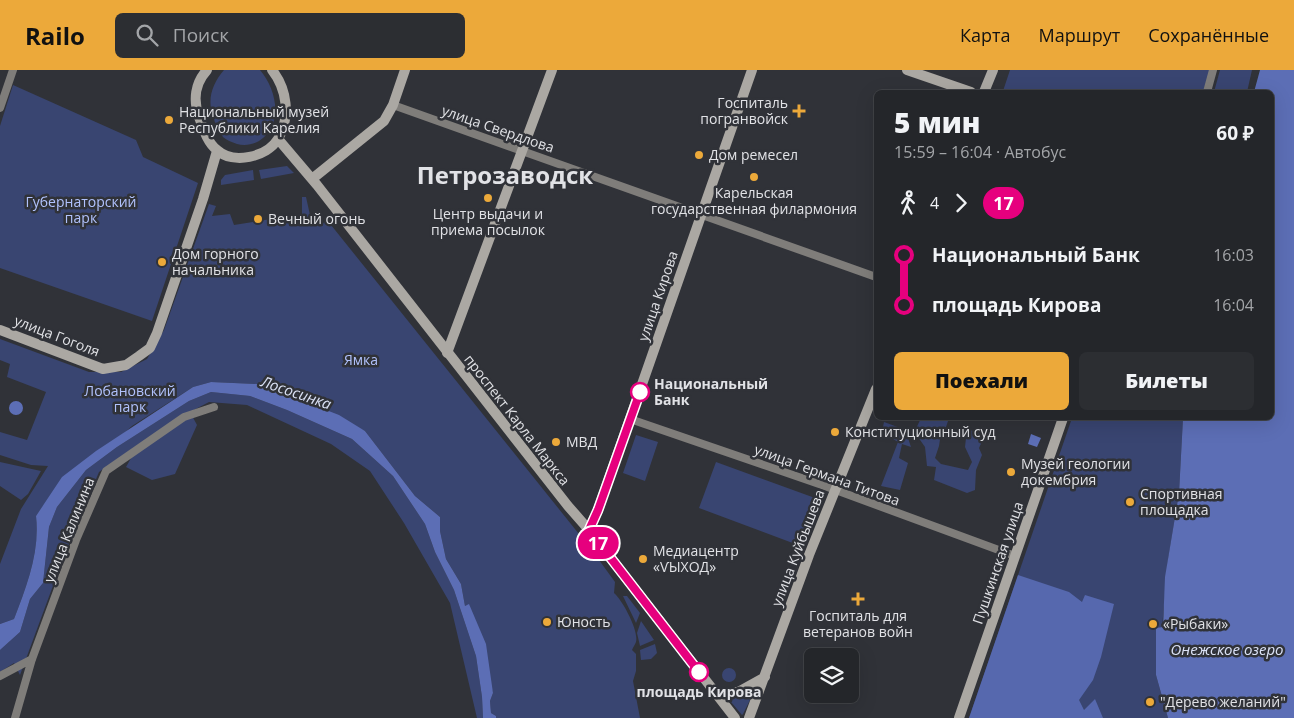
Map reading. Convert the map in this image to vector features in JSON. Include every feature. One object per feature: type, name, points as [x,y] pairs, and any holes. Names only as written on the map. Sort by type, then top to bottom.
[{"type":"main road","points":[[207,70],[197,87],[195,98],[197,112],[210,142],[217,151],[233,158],[250,157],[267,149],[278,139],[284,122],[286,104],[282,87],[272,70]]},
{"type":"main road","points":[[312,179],[384,121],[393,105],[405,70]]},
{"type":"main road","points":[[447,353],[552,70]]},
{"type":"main road","name":"улица Кирова","points":[[589,530],[598,510],[752,70]]},
{"type":"main road","points":[[907,70],[965,90]]},
{"type":"main road","points":[[985,90],[993,70]]},
{"type":"main road","name":"проспект Карла Маркса","points":[[278,139],[312,179],[447,353],[589,530],[734,718]]},
{"type":"main road","name":"улица Гоголя","points":[[0,330],[103,369],[126,365],[150,348],[157,333],[203,200],[217,151]]},
{"type":"main road","name":"улица Куйбышева","points":[[749,718],[794,594],[874,394]]},
{"type":"main road","name":"Пушкинская улица","points":[[959,718],[1062,420]]},
{"type":"main road","points":[[716,694],[738,692],[765,678]]},
{"type":"street","points":[[0,108],[4,84],[13,70]]},
{"type":"street","points":[[1208,90],[1213,70]]},
{"type":"street","name":"улица Свердлова","points":[[393,105],[874,276]]},
{"type":"street","name":"улица Калинина","points":[[15,718],[32,659],[76,540],[106,471],[184,417],[214,407]]},
{"type":"street","name":"улица Германа Титова","points":[[630,419],[835,490],[1016,556]]},
{"type":"street","points":[[0,676],[32,659]]},
{"type":"green space","points":[[224,70],[260,70],[271,87],[274,97],[275,117],[267,134],[259,141],[240,145],[223,137],[217,127],[210,104],[216,81]]},
{"type":"green space","points":[[1010,70],[1210,70],[1205,90],[1003,90]]},
{"type":"green space","points":[[1220,70],[1252,70],[1247,90],[1215,90]]},
{"type":"green space","name":"Губернаторский парк","points":[[13,85],[136,140],[143,157],[198,183],[152,321],[0,268],[0,126]]},
{"type":"green space","points":[[287,166],[294,173],[261,179],[259,170]]},
{"type":"green space","points":[[253,170],[254,180],[221,185],[221,180],[225,175]]},
{"type":"green space","points":[[302,197],[306,197],[310,215],[322,224],[327,220],[591,549],[615,582],[614,593],[630,616],[635,631],[636,642],[632,650],[636,654],[636,671],[633,681],[640,718],[496,718],[491,713],[490,701],[493,693],[469,605],[465,606],[461,584],[446,559],[440,531],[440,517],[415,496],[365,431],[283,393],[259,384],[211,382],[193,387],[132,426],[43,506],[36,516],[37,529],[34,555],[14,619],[0,624],[0,564],[21,509],[48,466],[31,465],[0,455],[0,432],[27,440],[46,392],[7,377],[10,364],[0,360],[0,339],[89,372],[121,372],[147,359],[164,330],[209,204],[216,206],[212,216],[230,214],[234,225],[302,214]]},
{"type":"green space","points":[[211,392],[250,396],[352,439],[393,476],[425,524],[435,552],[454,590],[476,656],[483,718],[477,718],[450,603],[404,523],[370,471],[331,444],[247,405],[209,402],[190,412],[197,425],[175,474],[152,480],[126,467],[139,444],[99,472],[64,556],[20,675],[14,663],[0,672],[0,650],[20,632],[30,599],[43,583],[49,527],[57,507],[86,470],[117,447],[189,401]]},
{"type":"green space","points":[[920,420],[948,420],[945,430],[941,433],[935,458],[941,464],[968,470],[972,462],[965,447],[967,429],[985,435],[979,448],[982,455],[976,470],[975,490],[967,493],[934,480],[936,467],[927,466],[925,447],[918,437],[907,435],[911,447],[902,444],[899,458],[908,463],[900,490],[881,486],[898,442],[882,432],[884,422],[914,433]]},
{"type":"green space","points":[[1071,420],[1183,420],[1179,493],[1168,560],[1162,628],[1157,628],[1156,675],[1168,718],[969,718]]},
{"type":"green space","points":[[636,435],[658,442],[645,481],[623,473]]},
{"type":"green space","points":[[0,462],[41,471],[28,494],[21,500],[0,486]]},
{"type":"green space","points":[[716,462],[815,498],[798,545],[699,508]]},
{"type":"green space","points":[[623,596],[627,596],[640,613],[636,623]]},
{"type":"green space","points":[[641,621],[654,640],[640,646],[637,633]]},
{"type":"green space","points":[[655,644],[657,653],[651,659],[641,660],[640,650]]},
{"type":"green space","points":[[726,668],[732,668],[736,675],[732,682],[726,682],[722,678],[722,672]]},
{"type":"green space","points":[[757,686],[743,714],[742,715],[726,696]]},
{"type":"shaded area","points":[[1018,575],[1069,592],[1082,602],[1085,595],[1114,604],[1101,657],[1093,680],[1079,700],[1084,710],[1095,699],[1103,718],[969,718]]},
{"type":"water","name":"Онежское озеро","points":[[1260,70],[1294,70],[1294,718],[1168,718],[1156,675],[1156,628],[1163,627],[1165,577],[1179,493],[1183,420],[1274,420],[1274,90],[1255,90]]},
{"type":"water","points":[[211,382],[259,384],[339,415],[365,431],[415,496],[440,517],[440,531],[446,559],[461,584],[465,606],[469,604],[486,644],[493,693],[490,701],[491,713],[496,718],[483,718],[476,656],[454,590],[435,552],[425,524],[393,476],[352,439],[250,396],[211,392],[189,401],[117,447],[86,470],[57,507],[49,527],[43,583],[30,599],[20,632],[0,650],[0,624],[14,619],[31,568],[36,542],[36,516],[62,477],[96,451],[193,387]]},
{"type":"water","points":[[13,401],[19,401],[23,408],[19,415],[13,415],[9,411],[9,405]]},
{"type":"water","points":[[1031,434],[1041,438],[1037,447],[1028,444]]},
{"type":"bus line","name":"17","points":[[640,392],[598,510],[589,530],[699,672]]},
{"type":"place","name":"Госпиталь погранвойск","points":[[799,111]]},
{"type":"place","name":"Национальный музей Республики Карелия","points":[[169,120]]},
{"type":"place","name":"Дом ремесел","points":[[699,155]]},
{"type":"place","name":"Карельская государственная филармония","points":[[754,177]]},
{"type":"place","name":"Центр выдачи и приема посылок","points":[[488,198]]},
{"type":"place","name":"Вечный огонь","points":[[258,219]]},
{"type":"place","name":"Дом горного начальника","points":[[162,262]]},
{"type":"place","name":"Национальный Банк","points":[[640,392]]},
{"type":"place","name":"Конституционный суд","points":[[835,432]]},
{"type":"place","name":"МВД","points":[[556,442]]},
{"type":"place","name":"Музей геологии докембрия","points":[[1011,472]]},
{"type":"place","name":"Спортивная площадка","points":[[1130,502]]},
{"type":"place","name":"Медиацентр «ѴЫХОД»","points":[[643,559]]},
{"type":"place","name":"Госпиталь для ветеранов войн","points":[[858,599]]},
{"type":"place","name":"Юность","points":[[547,622]]},
{"type":"place","name":"«Рыбаки»","points":[[1153,624]]},
{"type":"place","name":"площадь Кирова","points":[[699,672]]},
{"type":"place","name":"\"Дерево желаний\"","points":[[1150,702]]},
{"type":"district","name":"Петрозаводск","points":[[505,176]]},
{"type":"park label","name":"Ямка","points":[[361,360]]},
{"type":"park label","name":"Лобановский парк","points":[[130,400]]},
{"type":"water label","name":"Лососинка","points":[[296,393]]}]
